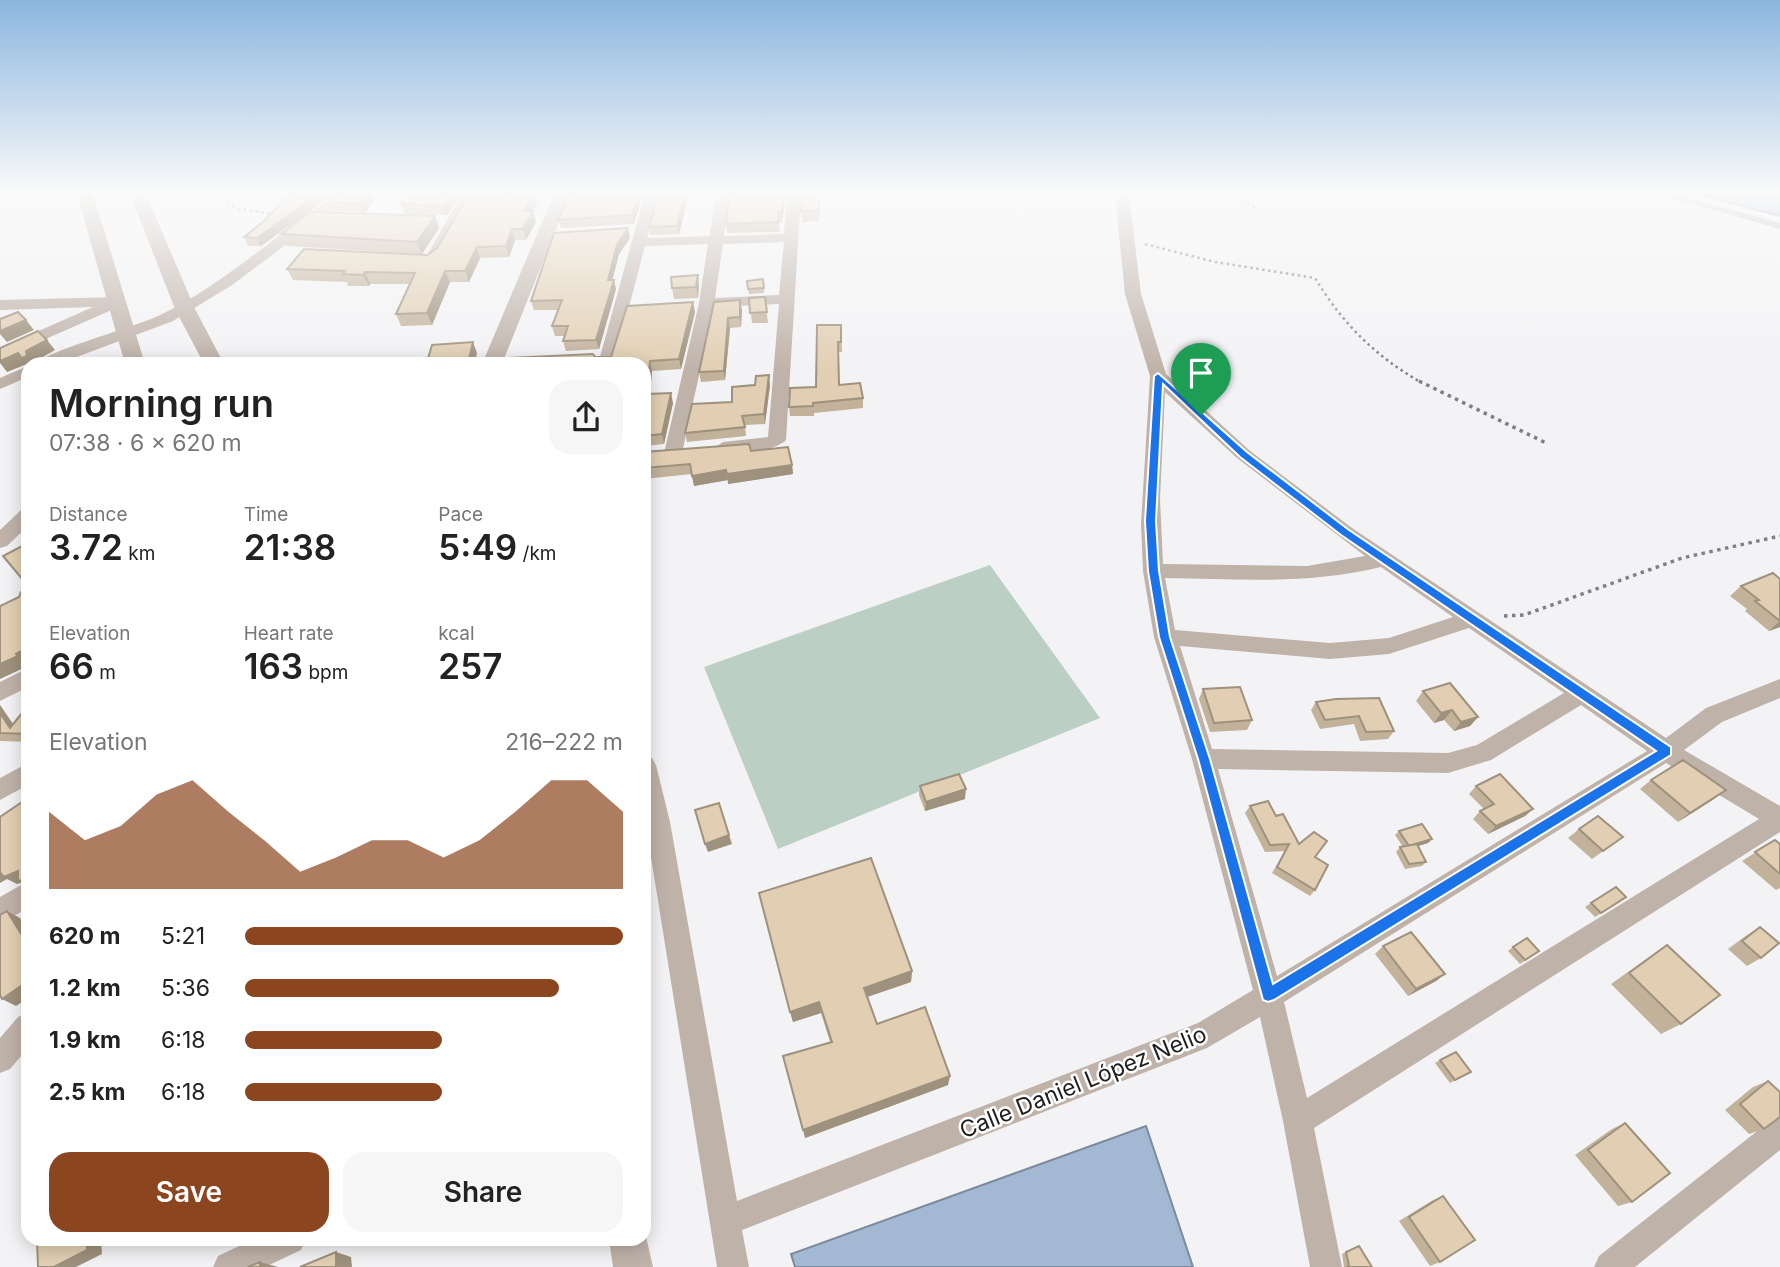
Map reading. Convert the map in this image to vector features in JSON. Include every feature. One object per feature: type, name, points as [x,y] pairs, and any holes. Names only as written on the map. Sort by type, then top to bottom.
[{"type":"street","points":[[103,253],[133,357]]},
{"type":"street","points":[[162,253],[185,309],[210,357]]},
{"type":"street","points":[[65,357],[128,336],[185,309],[267,253]]},
{"type":"street","points":[[284,253],[295,254]]},
{"type":"street","points":[[418,260],[432,258],[434,253]]},
{"type":"street","points":[[495,357],[543,253]]},
{"type":"street","points":[[604,357],[627,309],[635,253]]},
{"type":"street","points":[[686,451],[701,304],[715,253]]},
{"type":"street","points":[[654,454],[768,444],[777,440],[789,253]]},
{"type":"street","points":[[1128,253],[1133,294],[1158,376],[1150,521],[1153,571],[1165,637],[1204,759],[1268,995],[1298,1121],[1326,1267]]},
{"type":"street","points":[[701,304],[786,299]]},
{"type":"street","points":[[0,305],[118,302]]},
{"type":"street","points":[[0,354],[118,302]]},
{"type":"street","points":[[0,384],[21,374]]},
{"type":"street","points":[[1158,376],[1243,454],[1345,533],[1666,751],[1780,819],[1298,1121]]},
{"type":"street","points":[[0,541],[21,522]]},
{"type":"street","points":[[1153,571],[1307,573],[1342,569],[1385,559]]},
{"type":"street","points":[[1165,637],[1330,651],[1390,646],[1471,619]]},
{"type":"street","points":[[0,692],[21,681]]},
{"type":"street","name":"Calle Daniel López Nelio","points":[[725,1221],[1207,1034],[1666,751],[1714,715],[1780,688]]},
{"type":"street","points":[[1204,759],[1448,763],[1483,753],[1581,694]]},
{"type":"street","points":[[0,790],[21,777]]},
{"type":"street","points":[[651,792],[659,822],[733,1267]]},
{"type":"street","points":[[0,912],[21,898]]},
{"type":"street","points":[[0,1059],[21,1035]]},
{"type":"street","points":[[1610,1267],[1780,1131]]},
{"type":"street","points":[[229,1267],[275,1246]]},
{"type":"street","points":[[630,1246],[633,1267]]},
{"type":"path","points":[[1181,253],[1215,262],[1315,278],[1339,317],[1372,350],[1418,379],[1546,443]]},
{"type":"path","points":[[1471,619],[1524,615],[1636,570],[1730,543],[1780,536]]},
{"type":"green space","points":[[990,565],[1100,718],[778,849],[704,667]]},
{"type":"water","points":[[1146,1126],[1193,1267],[795,1267],[791,1254]]},
{"type":"building","points":[[300,253],[474,253],[465,271],[445,271],[427,313],[396,314],[415,273],[365,272],[363,275],[343,274],[345,271],[287,269]]},
{"type":"building","points":[[547,253],[615,253],[608,280],[614,280],[596,340],[563,341],[568,326],[552,326],[562,300],[531,301]]},
{"type":"building","points":[[698,275],[696,287],[672,288],[671,277]]},
{"type":"building","points":[[763,279],[764,288],[748,289],[747,281]]},
{"type":"building","points":[[765,297],[767,312],[750,313],[749,298]]},
{"type":"building","points":[[740,300],[740,317],[728,318],[724,371],[699,372],[714,302]]},
{"type":"building","points":[[693,302],[679,359],[651,361],[651,357],[611,357],[627,306]]},
{"type":"building","points":[[18,312],[26,320],[0,331],[0,319]]},
{"type":"building","points":[[817,325],[841,325],[841,342],[838,342],[839,385],[860,383],[863,398],[789,407],[790,388],[816,387]]},
{"type":"building","points":[[38,331],[47,340],[26,351],[27,356],[21,357],[18,353],[0,361],[0,348]]},
{"type":"building","points":[[473,342],[469,357],[428,357],[432,345]]},
{"type":"building","points":[[593,354],[595,357],[529,357]]},
{"type":"building","points":[[769,375],[764,414],[742,416],[745,427],[685,433],[692,404],[732,402],[732,387],[755,385],[756,376]]},
{"type":"building","points":[[671,393],[662,434],[651,435],[651,394]]},
{"type":"building","points":[[749,444],[751,451],[788,447],[792,465],[727,474],[726,470],[692,476],[690,464],[651,467],[651,451]]},
{"type":"building","points":[[21,547],[21,578],[3,556]]},
{"type":"building","points":[[1773,573],[1780,579],[1780,621],[1741,586]]},
{"type":"building","points":[[21,592],[21,651],[16,654],[18,656],[0,664],[0,606],[19,597]]},
{"type":"building","points":[[1450,683],[1478,717],[1461,722],[1452,710],[1441,713],[1423,691]]},
{"type":"building","points":[[1240,687],[1252,720],[1214,723],[1203,689]]},
{"type":"building","points":[[1379,698],[1394,731],[1366,732],[1359,716],[1325,720],[1316,702],[1336,699]]},
{"type":"building","points":[[0,713],[10,728],[21,714],[21,734],[0,733]]},
{"type":"building","points":[[1683,760],[1726,790],[1690,813],[1651,780]]},
{"type":"building","points":[[959,774],[966,789],[926,802],[920,786]]},
{"type":"building","points":[[1500,774],[1533,809],[1496,826],[1480,811],[1494,804],[1476,786]]},
{"type":"building","points":[[1268,801],[1276,816],[1283,814],[1299,844],[1314,832],[1327,841],[1315,857],[1328,865],[1315,890],[1277,867],[1289,844],[1270,845],[1250,806]]},
{"type":"building","points":[[21,803],[21,880],[18,882],[18,871],[4,877],[0,872],[0,817]]},
{"type":"building","points":[[719,803],[729,835],[705,844],[695,810]]},
{"type":"building","points":[[1598,816],[1623,837],[1603,851],[1579,829]]},
{"type":"building","points":[[1422,824],[1432,839],[1409,846],[1399,831]]},
{"type":"building","points":[[1775,840],[1780,844],[1780,874],[1755,852]]},
{"type":"building","points":[[1417,844],[1426,862],[1409,864],[1400,847]]},
{"type":"building","points":[[871,858],[912,971],[864,988],[877,1024],[925,1007],[950,1076],[803,1130],[783,1056],[832,1042],[819,1002],[790,1012],[759,893]]},
{"type":"building","points":[[1616,887],[1626,897],[1601,913],[1591,903]]},
{"type":"building","points":[[7,911],[21,934],[21,986],[2,999],[0,995],[0,915]]},
{"type":"building","points":[[1760,927],[1779,943],[1761,958],[1742,941]]},
{"type":"building","points":[[1411,932],[1445,974],[1416,989],[1383,946]]},
{"type":"building","points":[[1527,938],[1539,951],[1525,960],[1513,947]]},
{"type":"building","points":[[1667,945],[1720,995],[1681,1024],[1629,973]]},
{"type":"building","points":[[1456,1052],[1471,1072],[1455,1080],[1440,1060]]},
{"type":"building","points":[[1768,1081],[1780,1092],[1780,1117],[1764,1129],[1740,1104]]},
{"type":"building","points":[[1625,1123],[1670,1173],[1632,1202],[1588,1150]]},
{"type":"building","points":[[1443,1196],[1475,1240],[1440,1262],[1409,1217]]},
{"type":"building","points":[[37,1246],[87,1246],[87,1250],[54,1267],[38,1267]]},
{"type":"building","points":[[1359,1246],[1372,1267],[1347,1267],[1349,1265],[1346,1252]]},
{"type":"building","points":[[336,1252],[336,1267],[300,1267]]},
{"type":"route","points":[[1158,376],[1201,415],[1243,454],[1345,533],[1666,751],[1268,995],[1204,759],[1165,637],[1153,571],[1150,521],[1158,376]]}]
